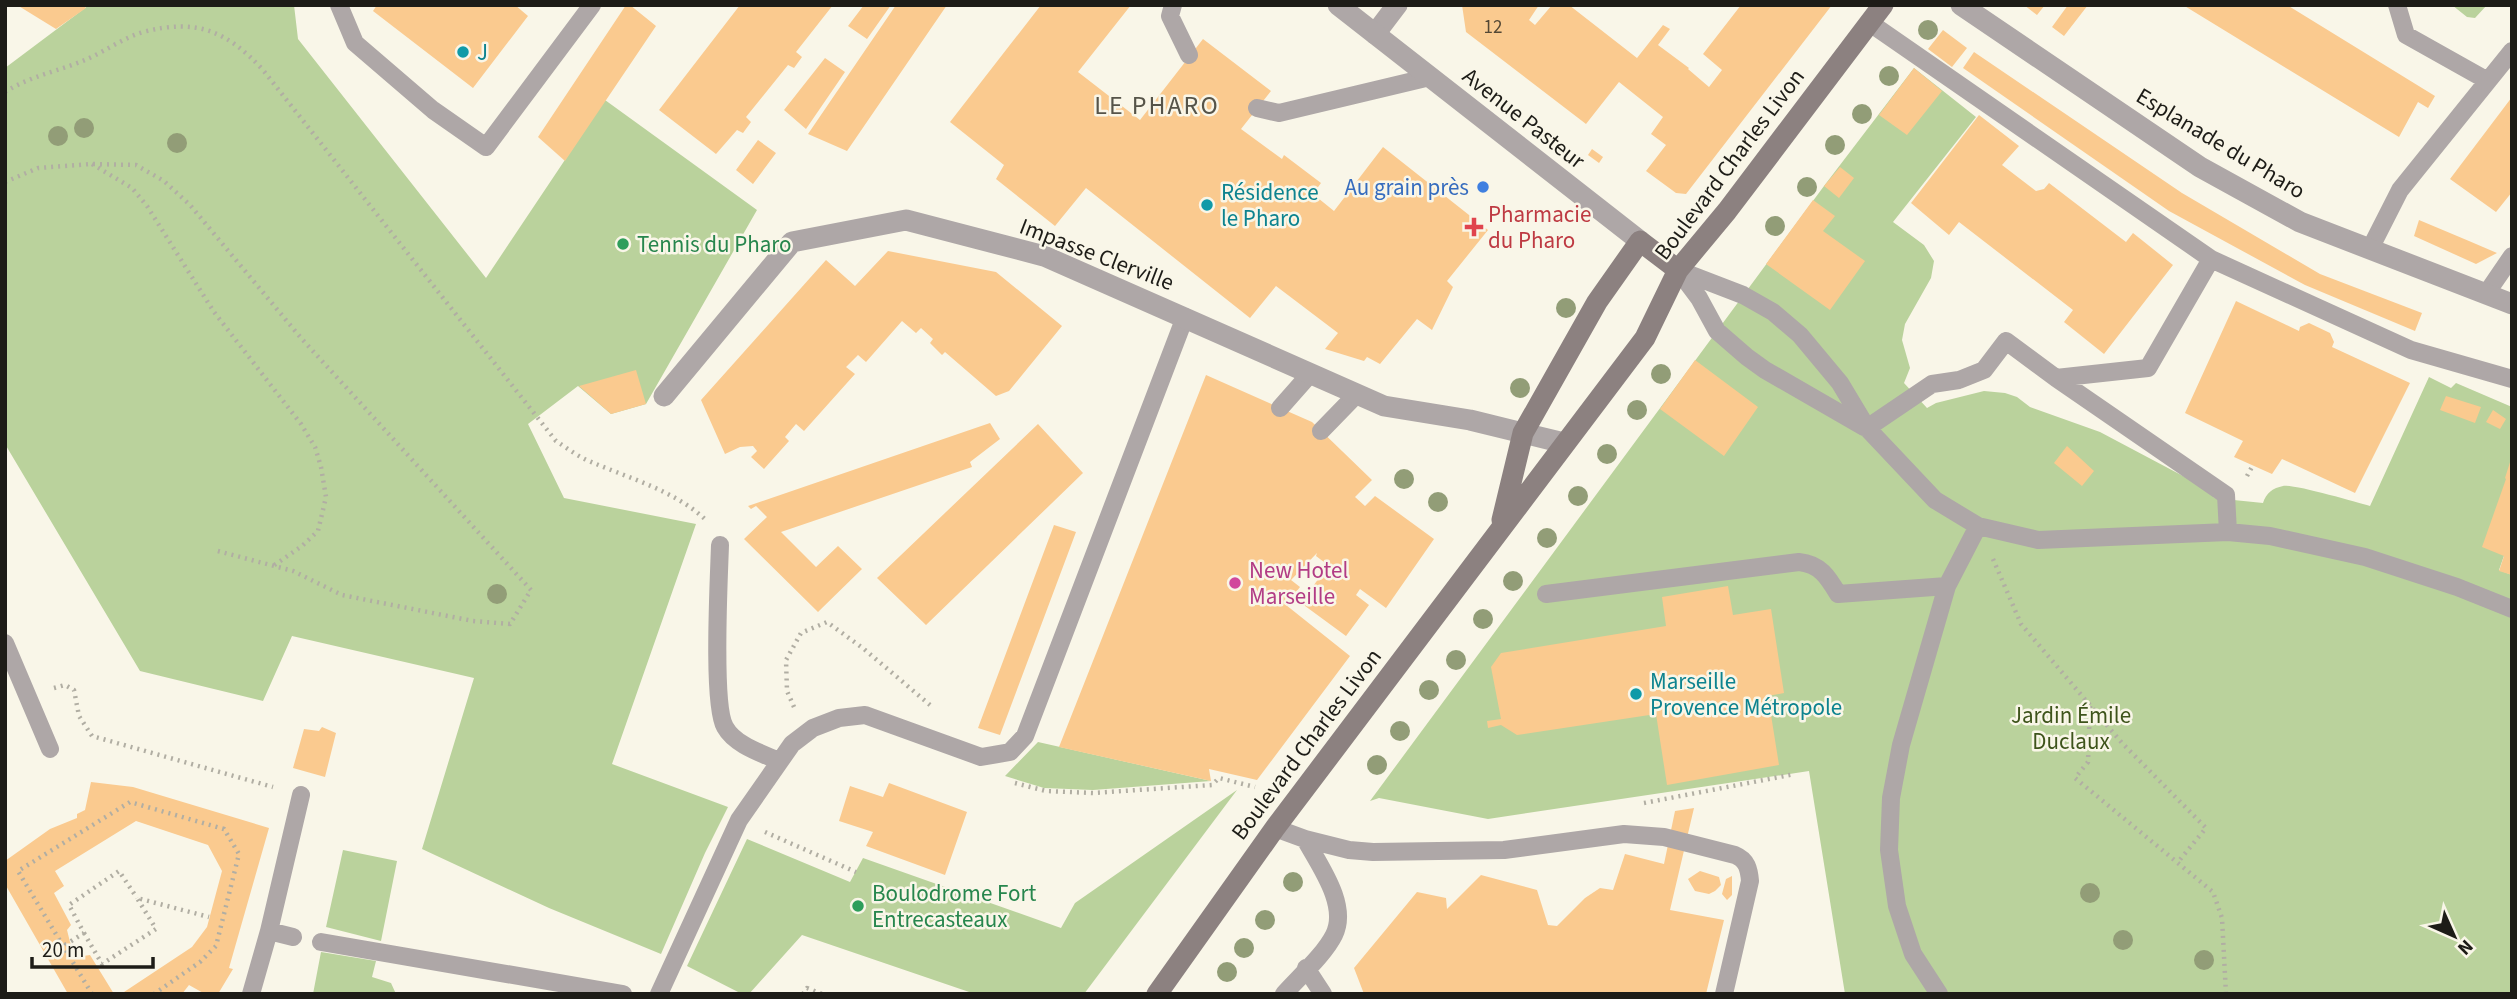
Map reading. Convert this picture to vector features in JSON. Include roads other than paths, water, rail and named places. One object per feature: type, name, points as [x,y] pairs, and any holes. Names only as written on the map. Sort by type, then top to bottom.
[{"type":"main road","name":"Boulevard Charles Livon","points":[[1157,994],[1275,828],[1645,338],[1678,271],[1727,211],[1883,5]]},
{"type":"main road","name":"Boulevard Charles Livon","points":[[1500,529],[1523,433],[1597,302],[1640,242]]},
{"type":"main road","name":"Avenue Pasteur","points":[[1640,242],[1678,271]]},
{"type":"street","name":"Avenue Pasteur","points":[[1338,5],[1640,242]]},
{"type":"street","points":[[1375,34],[1397,5]]},
{"type":"street","name":"Esplanade du Pharo","points":[[1961,5],[2200,167],[2300,222],[2512,304]]},
{"type":"street","name":"Impasse Clerville","points":[[664,396],[792,242],[906,220],[1044,256],[1384,406],[1470,421],[1564,443]]},
{"type":"lane","points":[[339,5],[355,43],[433,110],[486,147],[592,5]]},
{"type":"lane","points":[[1173,5],[1170,16],[1189,55]]},
{"type":"lane","points":[[2397,5],[2406,35],[2488,81]]},
{"type":"lane","points":[[1870,23],[2211,259],[2411,350],[2512,379]]},
{"type":"lane","points":[[2370,249],[2400,190],[2512,51]]},
{"type":"lane","points":[[1257,108],[1279,113],[1430,77]]},
{"type":"lane","points":[[2486,294],[2512,256]]},
{"type":"lane","points":[[2056,378],[2148,368],[2211,259]]},
{"type":"lane","points":[[1678,271],[1743,295],[1773,312],[1800,335],[1840,383],[1867,428],[1935,500],[1978,526],[2038,540],[2228,532],[2270,536],[2365,557],[2457,587],[2512,609]]},
{"type":"lane","points":[[1678,271],[1699,298],[1717,331],[1765,370],[1867,428]]},
{"type":"lane","points":[[659,994],[739,820],[792,744],[813,728],[839,718],[865,715],[981,757],[1010,752],[1025,736],[1185,317]]},
{"type":"lane","points":[[1867,428],[1932,384],[1959,380],[1984,370],[2006,341],[2226,495],[2228,532]]},
{"type":"lane","points":[[1280,408],[1310,374]]},
{"type":"lane","points":[[1321,431],[1356,395]]},
{"type":"lane","points":[[1939,994],[1913,954],[1898,906],[1889,850],[1891,798],[1901,745],[1947,586],[1978,526]]},
{"type":"lane","points":[[719,545],[718,691],[724,727],[738,741],[779,761]]},
{"type":"lane","points":[[1546,594],[1799,562],[1811,564],[1827,576],[1838,594],[1947,586]]},
{"type":"lane","points":[[5,643],[50,749]]},
{"type":"lane","points":[[251,994],[269,931],[301,795]]},
{"type":"lane","points":[[1275,828],[1349,850],[1406,853],[1504,850],[1624,834],[1664,837],[1735,855],[1743,858],[1749,869],[1750,881],[1724,994]]},
{"type":"lane","points":[[1284,994],[1327,946],[1338,924],[1335,901],[1305,839]]},
{"type":"lane","points":[[269,931],[293,937]]},
{"type":"lane","points":[[321,942],[623,994]]},
{"type":"lane","points":[[1306,968],[1323,994]]},
{"type":"place","name":"J","points":[[463,52]]},
{"type":"place","name":"Au grain près","points":[[1483,187]]},
{"type":"place","name":"Résidence le Pharo","points":[[1207,205]]},
{"type":"place","name":"Pharmacie du Pharo","points":[[1474,227]]},
{"type":"place","name":"Tennis du Pharo","points":[[623,244]]},
{"type":"place","name":"New Hotel Marseille","points":[[1235,583]]},
{"type":"place","name":"Marseille Provence Métropole","points":[[1636,694]]},
{"type":"place","name":"Boulodrome Fort Entrecasteaux","points":[[858,906]]},
{"type":"district","name":"LE PHARO","points":[[1157,105]]},
{"type":"park label","name":"Jardin Émile Duclaux","points":[[2071,728]]}]
